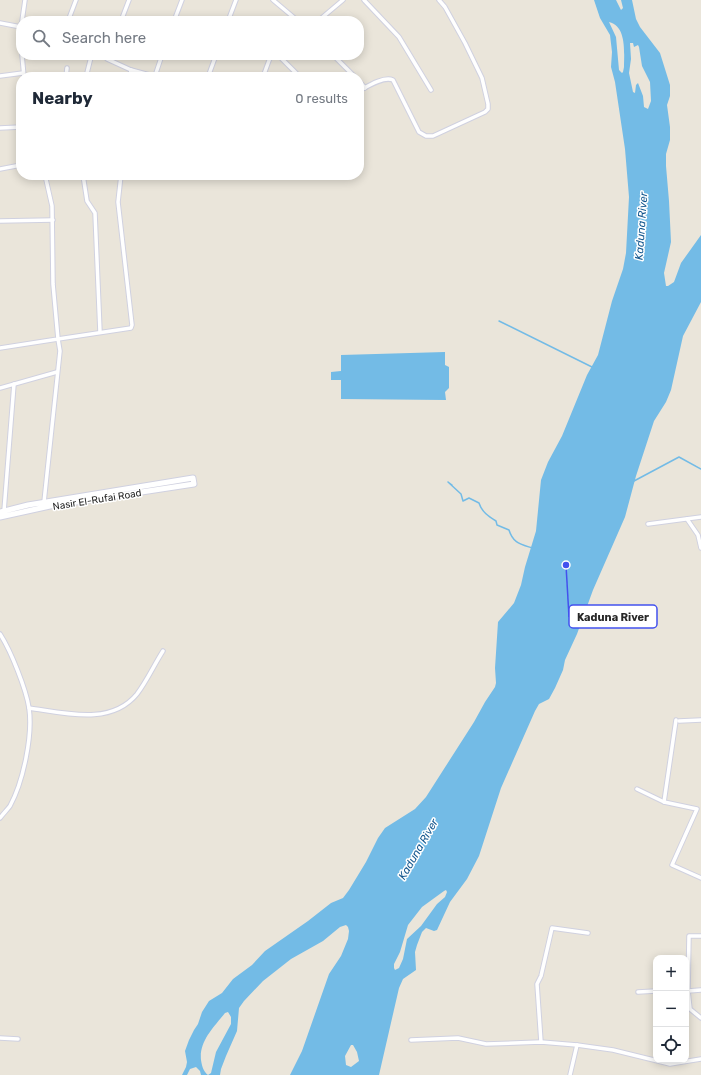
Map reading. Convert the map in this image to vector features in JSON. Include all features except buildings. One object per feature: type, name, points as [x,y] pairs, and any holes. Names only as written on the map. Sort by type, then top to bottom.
[{"type":"main road","points":[[116,493],[193,478],[194,484]]},
{"type":"main road","name":"Nasir El-Rufai Road","points":[[2,511],[44,502],[116,493]]},
{"type":"main road","name":"Nasir El-Rufai Road","points":[[0,517],[116,493]]},
{"type":"street","points":[[23,16],[25,0]]},
{"type":"street","points":[[70,16],[76,0]]},
{"type":"street","points":[[123,16],[130,0]]},
{"type":"street","points":[[176,16],[182,0]]},
{"type":"street","points":[[230,16],[236,0]]},
{"type":"street","points":[[273,0],[292,16]]},
{"type":"street","points":[[324,16],[343,0]]},
{"type":"street","points":[[364,0],[400,37],[431,90]]},
{"type":"street","points":[[365,88],[389,78],[393,80],[419,132],[426,136],[433,136],[488,109],[482,78],[465,43],[445,7],[439,0]]},
{"type":"street","points":[[0,23],[16,25]]},
{"type":"street","points":[[22,60],[23,72]]},
{"type":"street","points":[[87,72],[90,60]]},
{"type":"street","points":[[109,60],[138,72]]},
{"type":"street","points":[[157,72],[161,60]]},
{"type":"street","points":[[210,72],[214,60]]},
{"type":"street","points":[[264,72],[269,60]]},
{"type":"street","points":[[283,60],[295,72]]},
{"type":"street","points":[[339,60],[350,72]]},
{"type":"street","points":[[0,76],[16,75]]},
{"type":"street","points":[[0,128],[16,127]]},
{"type":"street","points":[[0,169],[16,166]]},
{"type":"street","points":[[44,502],[60,350],[53,284],[52,206],[46,180]]},
{"type":"street","points":[[84,180],[87,201],[95,213],[100,332]]},
{"type":"street","points":[[0,348],[131,328],[132,325],[118,202],[120,180]]},
{"type":"street","points":[[0,222],[53,220]]},
{"type":"street","points":[[0,388],[57,372]]},
{"type":"street","points":[[2,511],[14,384]]},
{"type":"street","points":[[648,524],[701,517]]},
{"type":"street","points":[[687,519],[698,535],[701,548]]},
{"type":"street","points":[[0,634],[18,672],[29,708],[29,745],[23,771],[10,806],[0,818]]},
{"type":"street","points":[[29,708],[100,715],[124,707],[137,694],[163,651]]},
{"type":"street","points":[[664,802],[678,720],[701,720]]},
{"type":"street","points":[[637,789],[664,802],[699,809],[672,866],[701,878]]},
{"type":"street","points":[[541,1042],[537,984],[541,976],[552,928],[588,933]]},
{"type":"street","points":[[688,955],[689,936],[701,936]]},
{"type":"street","points":[[689,991],[701,990]]},
{"type":"street","points":[[638,992],[653,991]]},
{"type":"street","points":[[689,1003],[690,1009],[701,1018]]},
{"type":"street","points":[[0,1038],[18,1039]]},
{"type":"street","points":[[411,1040],[458,1038],[486,1044],[541,1042],[577,1044],[613,1050],[670,1064],[701,1059]]},
{"type":"street","points":[[570,1075],[577,1044]]},
{"type":"water","points":[[594,0],[616,0],[621,10],[623,8],[621,0],[632,0],[636,19],[640,27],[660,53],[670,85],[670,96],[667,105],[670,140],[666,154],[666,166],[671,242],[664,273],[666,286],[674,282],[681,263],[701,235],[701,302],[683,336],[671,390],[666,402],[654,421],[636,476],[625,517],[593,590],[555,688],[549,699],[539,704],[535,711],[501,788],[479,856],[467,879],[450,902],[437,930],[434,931],[426,928],[422,932],[415,952],[416,970],[403,979],[399,988],[379,1075],[290,1075],[302,1051],[329,974],[341,956],[348,939],[349,931],[346,925],[340,927],[323,941],[291,959],[263,981],[244,1001],[239,1008],[237,1031],[226,1056],[220,1075],[208,1075],[201,1075],[200,1071],[196,1067],[190,1069],[187,1075],[182,1075],[187,1062],[185,1051],[189,1040],[198,1024],[202,1012],[209,1001],[222,993],[233,979],[252,965],[265,951],[331,903],[343,898],[366,862],[378,838],[385,828],[415,809],[426,797],[495,687],[498,622],[514,603],[521,585],[536,531],[541,480],[548,462],[562,436],[587,375],[598,355],[612,301],[623,269],[626,253],[629,197],[625,149],[615,82],[611,67],[612,52],[610,35],[600,18]],"holes":[[[609,22],[615,25],[622,34],[624,55],[624,67],[622,73],[619,70],[616,37]],[[630,43],[633,43],[634,47],[638,45],[639,47],[642,66],[650,82],[651,101],[648,109],[644,107],[643,96],[638,83],[636,85],[635,93],[633,92],[629,73],[631,59]],[[446,890],[447,892],[445,897],[437,904],[421,926],[407,939],[403,959],[399,968],[395,970],[394,964],[400,952],[408,925],[422,907]],[[228,1012],[231,1017],[231,1024],[216,1052],[211,1073],[208,1075],[201,1060],[202,1047],[212,1029],[225,1013]],[[351,1045],[353,1045],[357,1052],[359,1061],[351,1067],[346,1065],[345,1056]]]},
{"type":"water","points":[[445,352],[445,365],[449,367],[449,388],[445,392],[446,400],[341,399],[341,380],[331,380],[331,372],[341,371],[341,355]]},
{"type":"waterway","points":[[499,321],[592,367]]},
{"type":"waterway","points":[[634,481],[679,457],[701,469]]},
{"type":"waterway","points":[[452,485],[448,482],[461,494],[463,501],[469,498],[479,503],[486,514],[496,521],[497,525],[509,530],[513,538],[521,544],[532,548]]},
{"type":"place","name":"Kaduna River","points":[[566,565]]}]
